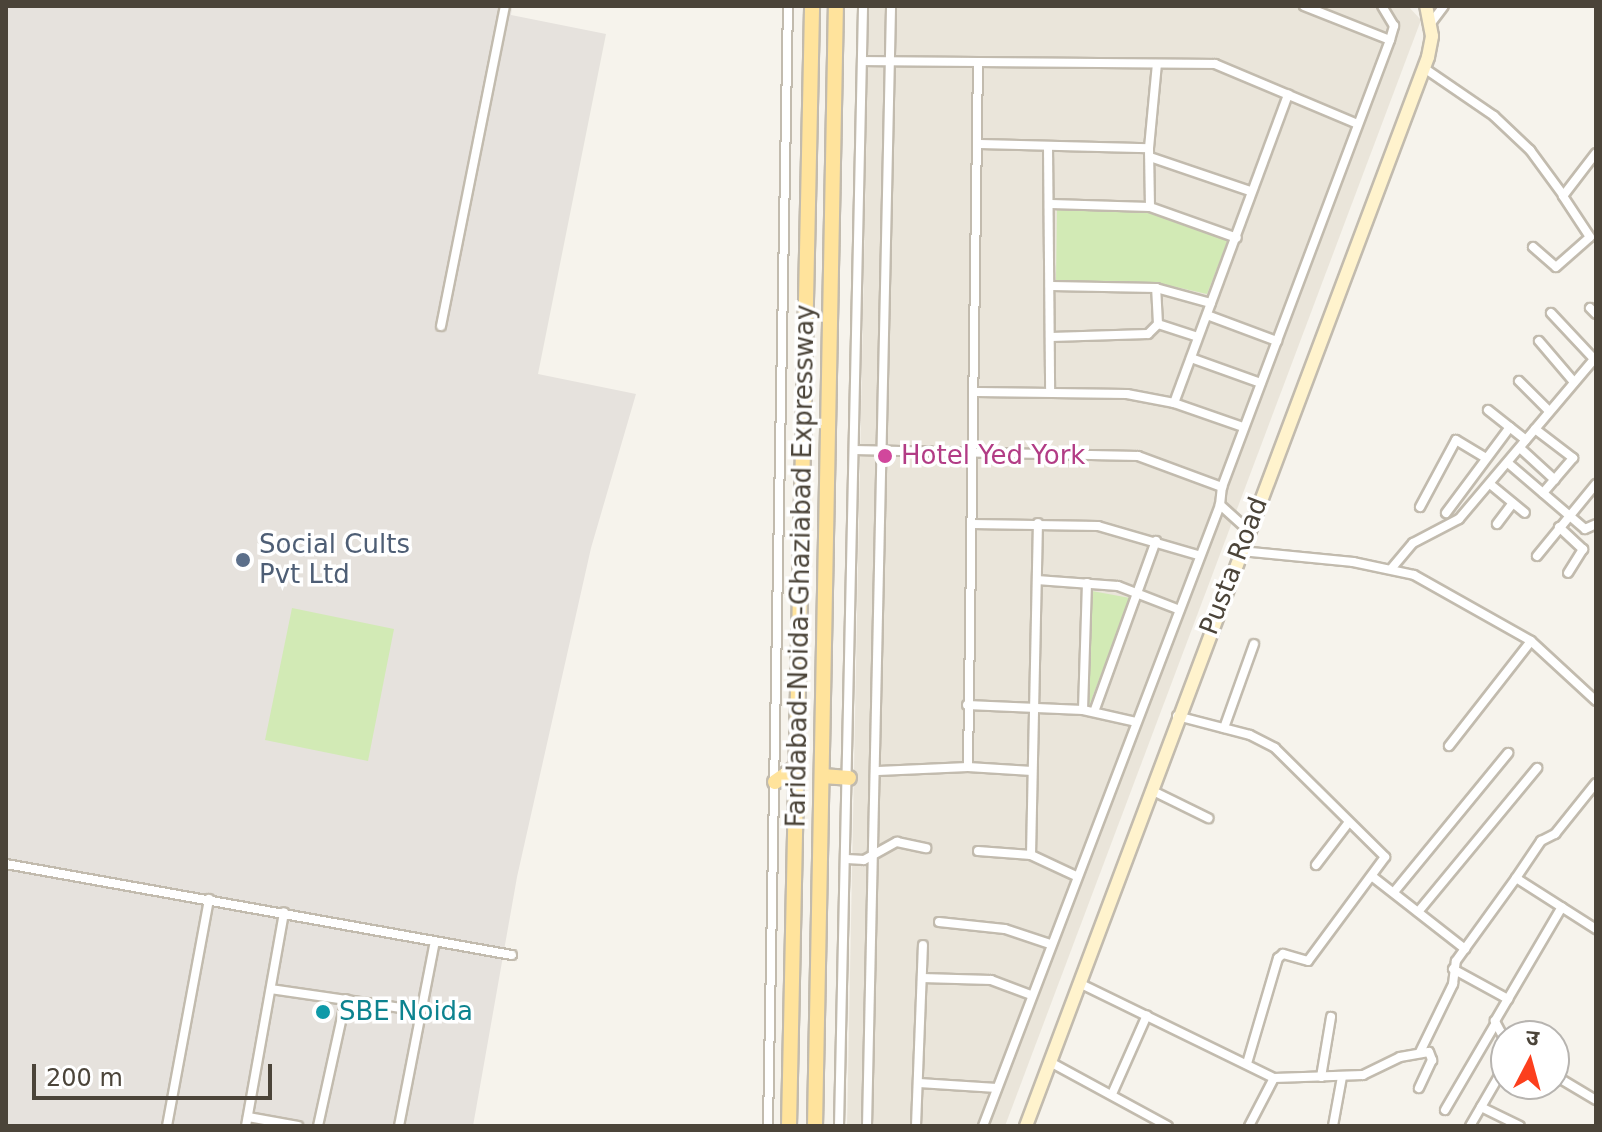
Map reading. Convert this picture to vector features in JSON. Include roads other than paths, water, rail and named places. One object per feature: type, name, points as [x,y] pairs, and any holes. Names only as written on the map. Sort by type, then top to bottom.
[{"type":"main road","name":"Faridabad-Noida-Ghaziabad Expressway","points":[[789,1126],[812,6]]},
{"type":"main road","name":"Faridabad-Noida-Ghaziabad Expressway","points":[[815,1126],[836,6]]},
{"type":"main road","points":[[775,782],[798,766]]},
{"type":"main road","points":[[822,776],[849,778]]},
{"type":"street","points":[[441,326],[505,6]]},
{"type":"street","points":[[768,1126],[788,6]]},
{"type":"street","points":[[839,1126],[849,778],[863,6]]},
{"type":"street","points":[[867,1126],[873,853],[878,771],[891,6]]},
{"type":"street","points":[[1304,6],[1329,10],[1390,40]]},
{"type":"street","points":[[983,1126],[1180,610],[1198,555],[1220,505],[1222,487],[1243,427],[1390,40],[1394,26],[1382,6]]},
{"type":"street","name":"Pusta Road","points":[[1026,1126],[1177,716],[1424,68],[1431,23],[1426,6]]},
{"type":"street","points":[[1431,23],[1444,6]]},
{"type":"street","points":[[862,61],[1215,64],[1358,124]]},
{"type":"street","points":[[968,767],[973,451],[977,392],[978,62]]},
{"type":"street","points":[[1150,207],[1149,152],[1157,64]]},
{"type":"street","points":[[1424,68],[1494,116],[1530,150],[1593,234],[1556,267],[1533,247]]},
{"type":"street","points":[[1174,403],[1288,94]]},
{"type":"street","points":[[980,144],[1149,152],[1250,191]]},
{"type":"street","points":[[1048,147],[1052,286],[1050,392]]},
{"type":"street","points":[[1563,195],[1596,153]]},
{"type":"street","points":[[1051,204],[1150,207],[1237,238]]},
{"type":"street","points":[[1052,286],[1156,288],[1211,303]]},
{"type":"street","points":[[1051,337],[1148,334],[1158,324],[1156,288]]},
{"type":"street","points":[[1391,569],[1413,543],[1453,525],[1595,358],[1551,313]]},
{"type":"street","points":[[1207,315],[1277,341]]},
{"type":"street","points":[[1158,324],[1198,337]]},
{"type":"street","points":[[1539,341],[1574,382]]},
{"type":"street","points":[[1191,358],[1261,383]]},
{"type":"street","points":[[1519,381],[1549,411]]},
{"type":"street","points":[[977,392],[1127,394],[1174,403],[1243,427]]},
{"type":"street","points":[[1488,410],[1526,440]]},
{"type":"street","points":[[1446,513],[1484,457],[1510,427]]},
{"type":"street","points":[[1535,429],[1573,456],[1543,493]]},
{"type":"street","points":[[1420,507],[1456,440],[1484,457]]},
{"type":"street","points":[[1520,448],[1555,480]]},
{"type":"street","points":[[854,450],[1138,456],[1222,487]]},
{"type":"street","points":[[1508,463],[1585,529],[1596,524]]},
{"type":"street","points":[[1490,484],[1525,513]]},
{"type":"street","points":[[1537,556],[1568,514],[1596,484]]},
{"type":"street","points":[[1497,524],[1513,503]]},
{"type":"street","points":[[1220,505],[1248,530]]},
{"type":"street","points":[[972,524],[1038,523],[1114,528],[1198,555]]},
{"type":"street","points":[[1031,855],[1038,523]]},
{"type":"street","points":[[1559,527],[1583,549],[1568,573]]},
{"type":"street","points":[[1094,712],[1156,541]]},
{"type":"street","points":[[1240,551],[1391,569],[1436,586],[1531,641],[1596,701]]},
{"type":"street","points":[[1037,580],[1087,583],[1138,591],[1180,610]]},
{"type":"street","points":[[1083,710],[1087,583]]},
{"type":"street","points":[[1449,746],[1531,641]]},
{"type":"street","points":[[1224,728],[1254,644]]},
{"type":"street","points":[[967,705],[1083,710],[1136,722]]},
{"type":"street","points":[[1177,716],[1224,728],[1275,748],[1349,822],[1384,852],[1373,877],[1308,961],[1283,954],[1278,958],[1247,1063]]},
{"type":"street","points":[[1394,892],[1508,753]]},
{"type":"street","points":[[878,771],[968,767],[1032,771]]},
{"type":"street","points":[[1418,912],[1537,768]]},
{"type":"street","points":[[1420,1052],[1453,984],[1453,969],[1465,949],[1541,841],[1555,834],[1596,783]]},
{"type":"street","points":[[1150,789],[1208,818]]},
{"type":"street","points":[[1316,865],[1349,822]]},
{"type":"street","points":[[847,859],[864,860],[897,842],[926,848]]},
{"type":"street","points":[[978,851],[1031,855],[1076,876]]},
{"type":"street","points":[[6,864],[512,955]]},
{"type":"street","points":[[1373,877],[1465,949]]},
{"type":"street","points":[[1516,878],[1596,929]]},
{"type":"street","points":[[167,1126],[209,899]]},
{"type":"street","points":[[1497,1020],[1562,907]]},
{"type":"street","points":[[284,912],[247,1121],[298,1126]]},
{"type":"street","points":[[939,922],[1005,929],[1050,944]]},
{"type":"street","points":[[399,1126],[435,941]]},
{"type":"street","points":[[916,1126],[923,945]]},
{"type":"street","points":[[1453,969],[1508,999]]},
{"type":"street","points":[[922,978],[991,980],[1031,995]]},
{"type":"street","points":[[1079,983],[1274,1078],[1363,1075],[1420,1052],[1433,1056],[1419,1088]]},
{"type":"street","points":[[271,989],[421,1011]]},
{"type":"street","points":[[318,1126],[346,999]]},
{"type":"street","points":[[1112,1094],[1147,1015]]},
{"type":"street","points":[[1321,1077],[1331,1017]]},
{"type":"street","points":[[1445,1110],[1490,1033]]},
{"type":"street","points":[[1050,1062],[1168,1126]]},
{"type":"street","points":[[1333,1126],[1342,1077]]},
{"type":"street","points":[[1249,1126],[1274,1078]]},
{"type":"street","points":[[919,1083],[997,1088]]},
{"type":"street","points":[[1570,1085],[1596,1100]]},
{"type":"street","points":[[1470,1126],[1490,1092]]},
{"type":"street","points":[[1481,1107],[1520,1126]]},
{"type":"place","name":"Hotel Yed York","points":[[885,456]]},
{"type":"place","name":"Social Cults Pvt Ltd","points":[[243,560]]},
{"type":"place","name":"SBE Noida","points":[[323,1012]]}]
